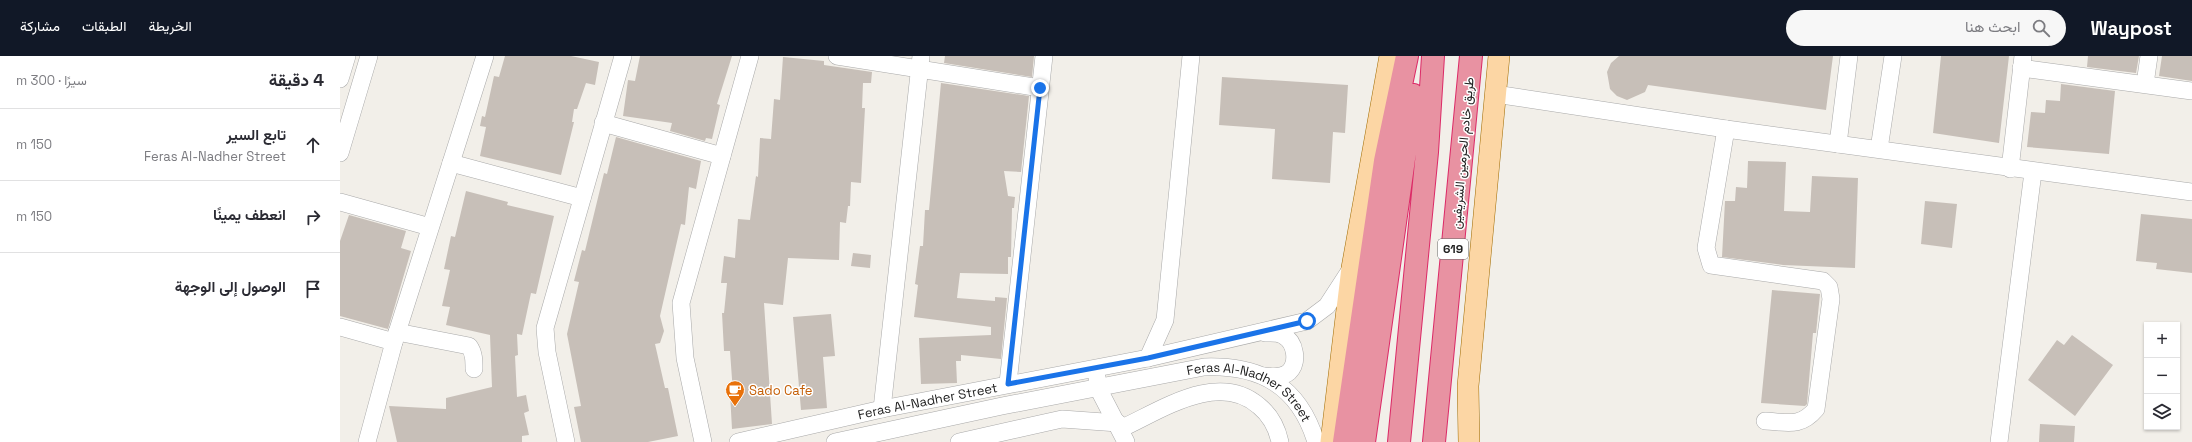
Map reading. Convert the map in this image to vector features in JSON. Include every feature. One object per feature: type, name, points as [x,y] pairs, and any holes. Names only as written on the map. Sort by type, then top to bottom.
[{"type":"highway","points":[[1344,442],[1385,160],[1407,56]]},
{"type":"highway","points":[[1364,442],[1419,56]]},
{"type":"highway","name":"619","points":[[1399,442],[1427,152],[1433,56]]},
{"type":"highway","name":"طريق خادم الحرمين الشريفين","points":[[1434,442],[1471,56]]},
{"type":"main road","points":[[1331,442],[1352,268],[1390,56]]},
{"type":"main road","points":[[1469,442],[1468,386],[1495,94],[1500,56]]},
{"type":"street","points":[[340,79],[347,56]]},
{"type":"street","points":[[340,153],[369,56]]},
{"type":"street","points":[[367,442],[396,337],[485,56]]},
{"type":"street","points":[[566,442],[547,352],[545,328],[622,56]]},
{"type":"street","points":[[703,442],[685,358],[681,303],[750,56]]},
{"type":"street","points":[[837,56],[920,62],[1040,88]]},
{"type":"street","points":[[1008,384],[1044,56]]},
{"type":"street","points":[[1148,358],[1165,320],[1191,56]]},
{"type":"street","points":[[1838,144],[1849,56]]},
{"type":"street","points":[[1880,149],[1893,56]]},
{"type":"street","points":[[2145,84],[2149,56]]},
{"type":"street","points":[[882,409],[920,62]]},
{"type":"street","points":[[2010,169],[2022,62],[2192,91]]},
{"type":"street","points":[[1495,94],[1726,129],[1880,149],[2010,169],[2192,192]]},
{"type":"street","points":[[603,123],[722,156]]},
{"type":"street","points":[[1726,129],[1706,248],[1711,265],[1823,281],[1830,287],[1831,299],[1816,409],[1809,417],[1799,423],[1765,421]]},
{"type":"street","points":[[452,163],[582,198]]},
{"type":"street","points":[[1999,442],[2033,172]]},
{"type":"street","points":[[340,202],[430,226]]},
{"type":"street","name":"Feras Al-Nadher Street","points":[[738,442],[882,409],[1148,358],[1307,321],[1328,306],[1352,268]]},
{"type":"street","points":[[340,327],[396,337],[469,346],[474,355],[474,369]]},
{"type":"street","points":[[1263,332],[1283,335],[1289,340],[1295,355],[1294,363],[1289,372],[1274,377],[1264,376]]},
{"type":"street","name":"Feras Al-Nadher Street","points":[[835,442],[1002,406],[1204,367],[1239,368],[1264,376],[1280,385],[1295,400],[1306,415],[1316,442]]},
{"type":"street","points":[[1097,368],[1098,388],[1121,431]]},
{"type":"street","points":[[959,442],[1062,419],[1121,431],[1195,395],[1225,392],[1252,399],[1263,409],[1278,432],[1280,442]]},
{"type":"building","points":[[505,56],[571,56],[599,62],[595,85],[586,83],[577,109],[574,109],[572,122],[574,122],[561,175],[480,156],[486,127],[480,126],[482,116],[485,117],[494,76],[499,77]]},
{"type":"building","points":[[640,56],[732,56],[717,104],[720,105],[712,139],[706,138],[705,141],[670,131],[672,123],[623,116],[628,80],[635,81]]},
{"type":"building","points":[[945,56],[1034,56],[1032,77],[944,63]]},
{"type":"building","points":[[1619,56],[1833,56],[1826,110],[1648,85],[1645,92],[1627,100],[1617,96],[1610,89],[1607,72],[1611,63]]},
{"type":"building","points":[[1941,56],[2009,56],[1999,143],[1933,133]]},
{"type":"building","points":[[2088,56],[2139,56],[2136,73],[2087,67]]},
{"type":"building","points":[[2162,56],[2192,56],[2192,81],[2159,76]]},
{"type":"building","points":[[783,57],[824,61],[824,65],[872,72],[871,83],[863,83],[862,108],[865,108],[861,183],[851,182],[850,206],[848,206],[846,223],[840,222],[839,260],[788,258],[783,305],[764,303],[772,424],[732,429],[730,393],[733,393],[730,351],[724,351],[722,313],[724,313],[727,283],[721,283],[724,256],[735,258],[738,219],[750,220],[756,176],[758,177],[760,138],[771,139],[774,99],[780,100]]},
{"type":"building","points":[[1222,77],[1348,85],[1345,133],[1333,132],[1330,183],[1272,179],[1275,129],[1219,125]]},
{"type":"building","points":[[941,83],[1029,96],[1021,172],[1004,171],[1008,196],[1015,197],[1014,208],[1012,208],[1011,257],[1008,257],[1008,274],[960,273],[957,298],[995,301],[995,297],[1007,298],[1001,359],[961,355],[961,361],[956,361],[957,383],[921,384],[919,338],[991,335],[991,327],[914,317],[918,285],[915,284],[920,246],[923,246],[925,210],[929,210]]},
{"type":"building","points":[[2061,84],[2115,91],[2109,154],[2027,147],[2031,112],[2045,113],[2046,100],[2060,101]]},
{"type":"building","points":[[616,137],[701,161],[696,189],[689,187],[685,225],[681,224],[660,316],[664,331],[660,343],[655,344],[665,388],[668,388],[678,436],[648,442],[581,442],[574,407],[581,406],[567,334],[579,282],[574,281],[582,250],[585,251],[604,173],[607,174]]},
{"type":"building","points":[[1748,161],[1786,162],[1784,211],[1810,212],[1812,176],[1858,178],[1855,268],[1783,265],[1722,257],[1725,201],[1735,201],[1736,187],[1747,188]]},
{"type":"building","points":[[466,191],[508,202],[507,205],[554,216],[536,294],[531,293],[522,335],[517,334],[518,355],[515,356],[517,397],[526,395],[529,411],[524,413],[529,435],[522,436],[522,442],[397,442],[389,406],[446,409],[446,398],[492,387],[490,335],[446,325],[450,307],[442,306],[450,270],[444,269],[451,236],[455,237]]},
{"type":"building","points":[[1925,201],[1957,204],[1952,248],[1921,244]]},
{"type":"building","points":[[2141,214],[2192,219],[2192,273],[2156,269],[2157,263],[2136,261]]},
{"type":"building","points":[[349,215],[406,231],[401,248],[411,251],[388,329],[340,316],[340,241]]},
{"type":"building","points":[[853,253],[871,255],[870,268],[851,266]]},
{"type":"building","points":[[1772,290],[1820,294],[1816,333],[1813,333],[1807,404],[1805,406],[1761,403]]},
{"type":"building","points":[[831,314],[835,356],[823,357],[827,408],[801,410],[793,317]]},
{"type":"building","points":[[2072,335],[2113,365],[2075,416],[2028,380],[2057,340],[2064,345]]},
{"type":"building","points":[[2040,424],[2075,426],[2074,442],[2039,442]]},
{"type":"place","name":"Sado Cafe","points":[[735,407]]},
{"type":"route","points":[[1040,88],[1008,384],[1148,358],[1307,321]]}]
